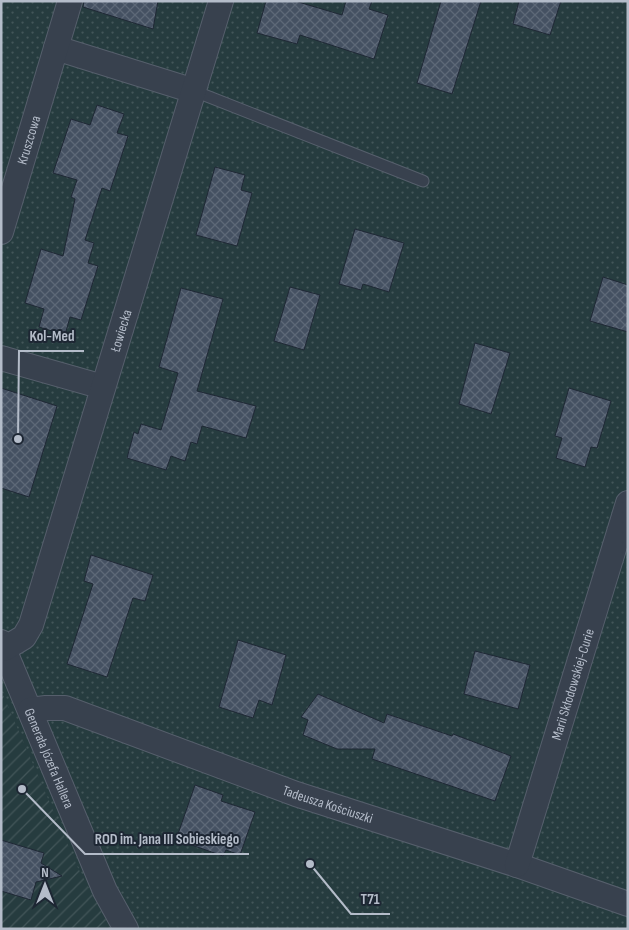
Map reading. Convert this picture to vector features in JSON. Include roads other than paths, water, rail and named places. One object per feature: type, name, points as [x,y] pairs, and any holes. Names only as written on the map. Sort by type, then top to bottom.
[{"type":"street","name":"Kruszcowa","points":[[1,232],[70,1]]},
{"type":"street","name":"Łowiecka","points":[[3,645],[24,637],[31,626],[221,1]]},
{"type":"street","points":[[56,48],[194,91]]},
{"type":"street","points":[[1,358],[103,387]]},
{"type":"street","name":"Marii Skłodowskiej-Curie","points":[[516,865],[628,503]]},
{"type":"street","name":"Generała Józefa Hallera","points":[[3,645],[105,891],[126,929]]},
{"type":"street","name":"Tadeusza Kościuszki","points":[[30,710],[65,708],[296,794],[516,865],[628,904]]},
{"type":"lane","points":[[194,91],[423,181]]},
{"type":"place","name":"Kol-Med","points":[[18,439]]},
{"type":"place","name":"ROD im. Jana III Sobieskiego","points":[[22,789]]},
{"type":"place","name":"T71","points":[[310,864]]}]
